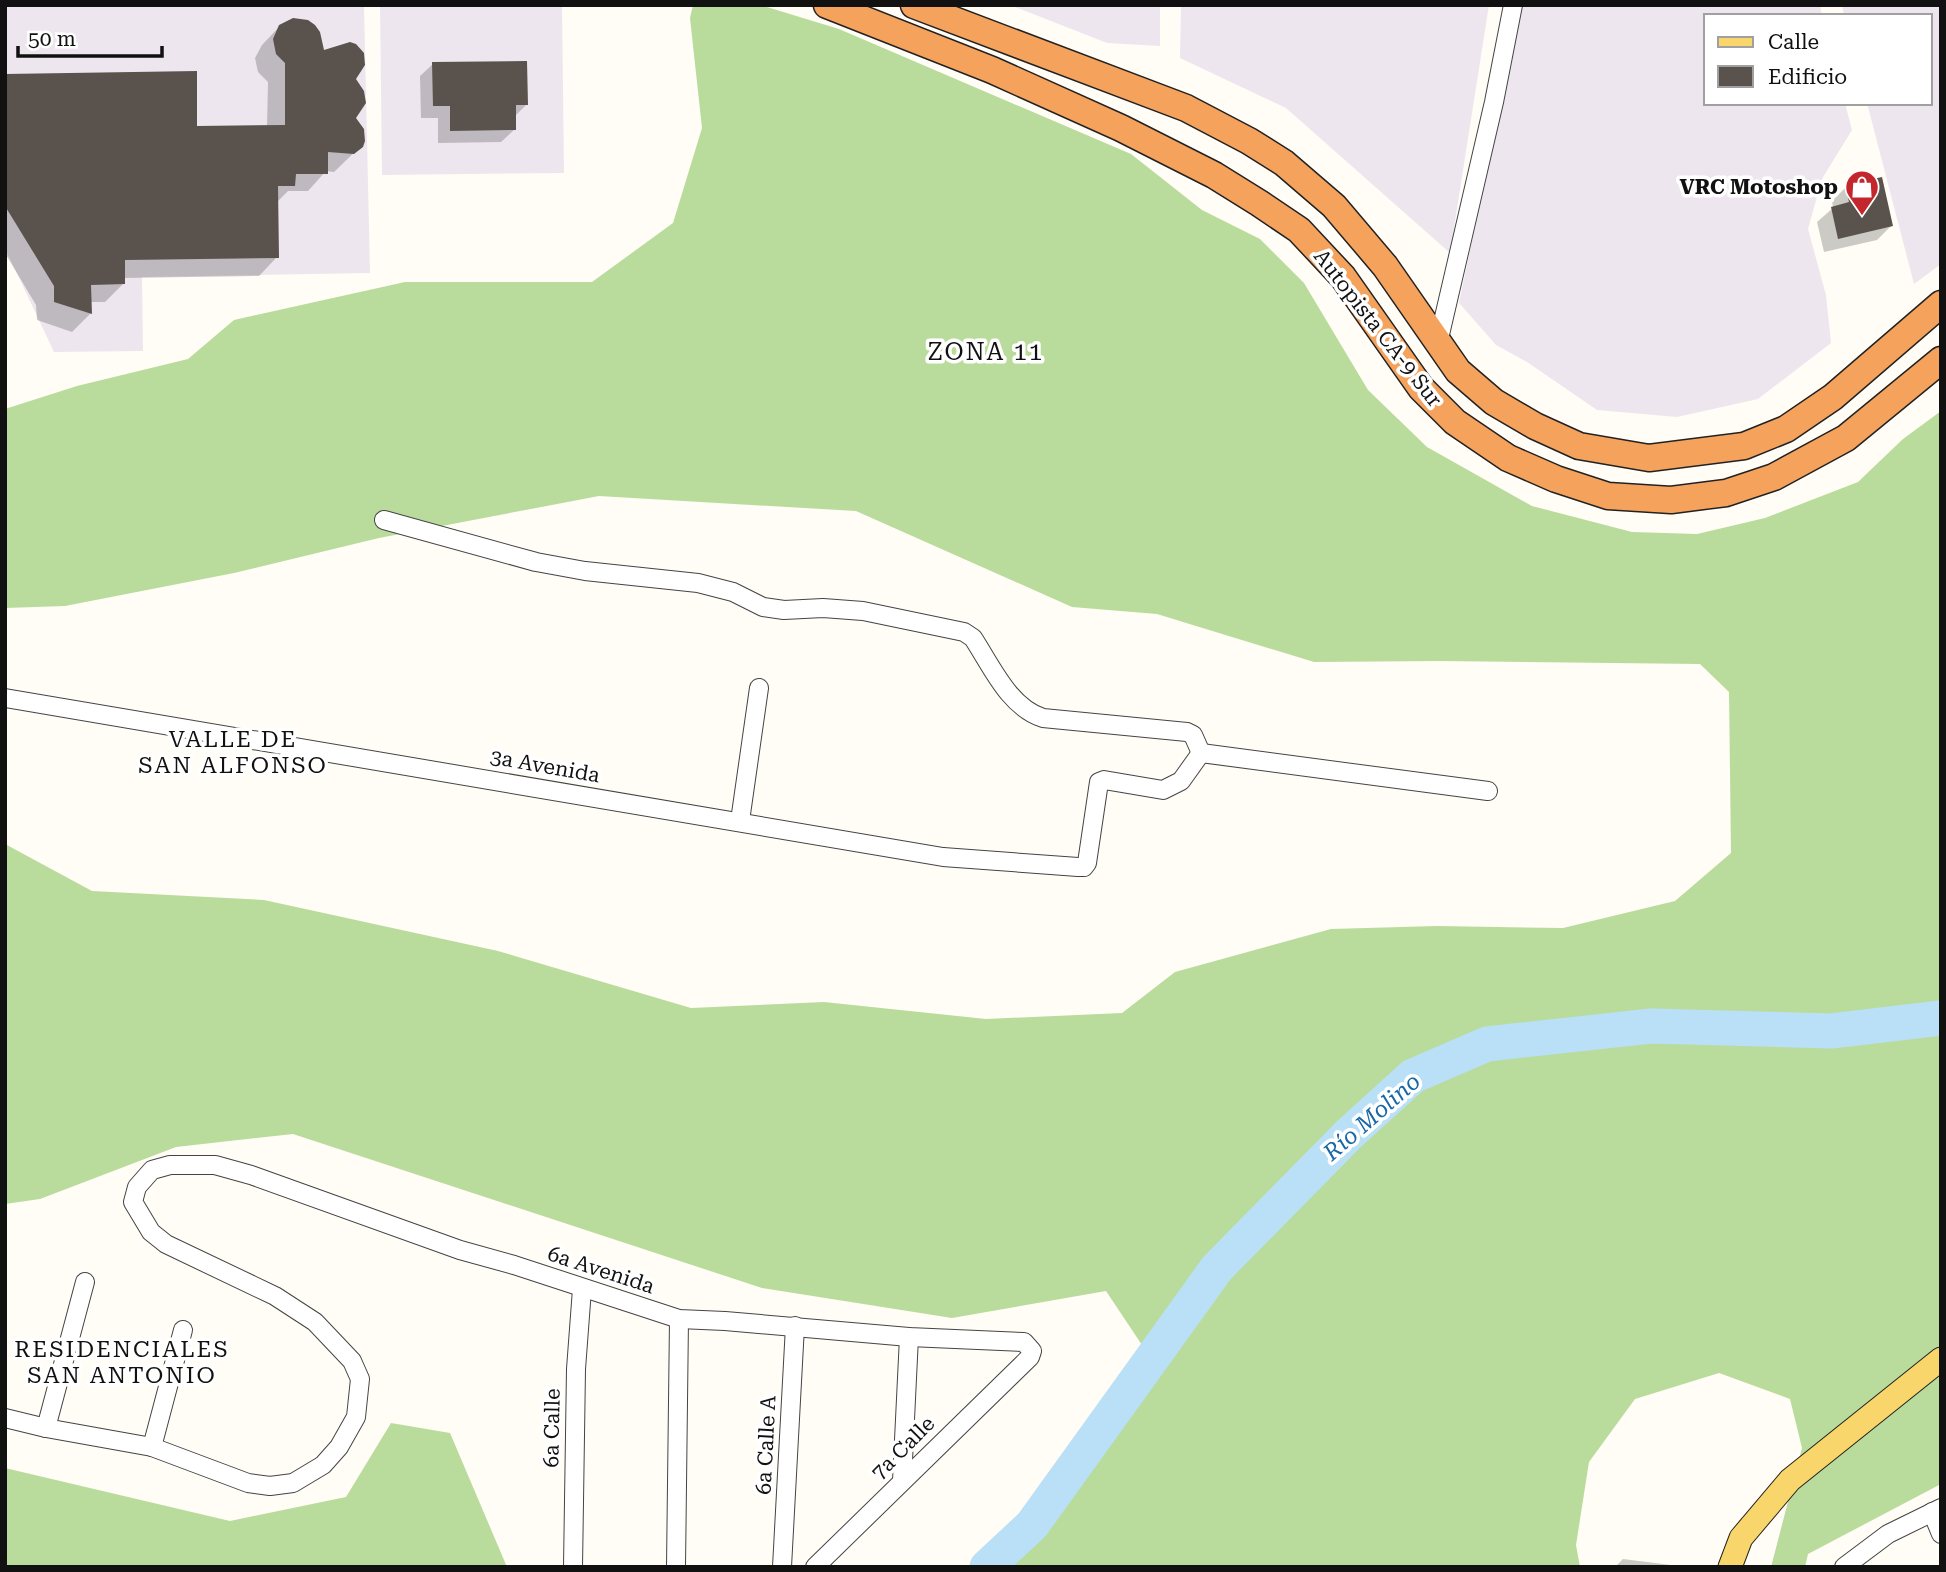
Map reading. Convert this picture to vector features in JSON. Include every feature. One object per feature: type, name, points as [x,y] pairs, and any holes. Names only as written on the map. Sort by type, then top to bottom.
[{"type":"highway","name":"Autopista CA-9 Sur","points":[[827,5],[992,70],[1121,128],[1214,175],[1298,230],[1343,277],[1421,388],[1455,422],[1507,458],[1556,480],[1608,496],[1671,500],[1726,493],[1774,477],[1846,438],[1941,360]]},
{"type":"highway","name":"Autopista CA-9 Sur","points":[[914,5],[1147,91],[1250,141],[1284,163],[1334,206],[1385,267],[1458,370],[1494,402],[1535,426],[1579,446],[1649,458],[1744,446],[1786,429],[1833,397],[1941,304]]},
{"type":"highway","points":[[1121,128],[1147,91]]},
{"type":"main road","points":[[1730,1567],[1741,1538],[1790,1480],[1941,1359]]},
{"type":"street","points":[[1438,343],[1494,103],[1513,5]]},
{"type":"street","points":[[384,520],[536,562],[585,571],[698,583],[733,592],[763,607],[785,610],[823,608],[863,611],[964,632],[972,638],[1016,702],[1029,713],[1043,718],[1187,732],[1193,735],[1201,753],[1488,791]]},
{"type":"street","points":[[740,821],[760,688]]},
{"type":"street","name":"3a Avenida","points":[[5,698],[943,857],[1078,867],[1084,867],[1087,863],[1099,782],[1104,780],[1163,790],[1181,781],[1201,753]]},
{"type":"street","name":"6a Avenida","points":[[152,1447],[248,1483],[270,1486],[293,1483],[323,1465],[339,1447],[356,1417],[360,1378],[352,1361],[340,1346],[315,1322],[275,1296],[166,1244],[151,1232],[133,1202],[137,1187],[152,1170],[170,1165],[215,1165],[251,1175],[460,1250],[636,1304],[679,1320],[794,1326],[909,1337],[1024,1342],[1032,1351],[1030,1357],[1022,1363]]},
{"type":"street","points":[[46,1428],[85,1282]]},
{"type":"street","name":"6a Calle","points":[[573,1567],[576,1368],[582,1289]]},
{"type":"street","points":[[676,1567],[679,1320]]},
{"type":"street","name":"6a Calle A","points":[[782,1567],[794,1326]]},
{"type":"street","points":[[5,1418],[152,1447],[183,1330]]},
{"type":"street","points":[[902,1481],[909,1337]]},
{"type":"street","name":"7a Calle","points":[[816,1567],[1022,1363]]},
{"type":"street","points":[[1844,1567],[1888,1534],[1937,1510],[1941,1534]]},
{"type":"shaded area","points":[[5,5],[364,5],[370,273],[142,277],[143,351],[54,352],[5,248]]},
{"type":"shaded area","points":[[380,5],[562,5],[564,173],[382,175]]},
{"type":"shaded area","points":[[1010,5],[1160,5],[1160,46],[1107,43]]},
{"type":"shaded area","points":[[1181,5],[1489,5],[1450,253],[1286,108],[1180,58]]},
{"type":"shaded area","points":[[1521,5],[1820,5],[1822,14],[1704,14],[1704,105],[1846,105],[1852,130],[1822,179],[1808,229],[1826,295],[1831,343],[1758,399],[1677,417],[1597,410],[1527,362],[1496,345],[1459,303]]},
{"type":"shaded area","points":[[1842,5],[1941,5],[1941,264],[1914,284],[1868,105],[1932,105],[1932,14],[1844,14]]},
{"type":"green space","points":[[693,5],[760,5],[839,29],[1131,154],[1202,210],[1260,239],[1304,283],[1368,390],[1427,447],[1532,506],[1632,532],[1697,534],[1765,518],[1858,482],[1903,439],[1941,411],[1941,1484],[1808,1554],[1805,1567],[1771,1567],[1802,1448],[1790,1399],[1719,1373],[1635,1399],[1589,1462],[1576,1545],[1580,1567],[976,1567],[1048,1500],[1156,1366],[1106,1291],[952,1318],[762,1288],[293,1134],[176,1147],[40,1199],[5,1204],[5,844],[92,891],[264,900],[498,951],[691,1008],[824,1002],[986,1019],[1122,1013],[1175,972],[1331,929],[1437,926],[1563,928],[1675,901],[1731,853],[1729,692],[1700,664],[1314,662],[1157,614],[1072,607],[856,511],[599,496],[379,538],[234,573],[65,606],[5,608],[5,409],[77,386],[188,359],[234,320],[405,282],[592,282],[673,223],[702,128],[690,18]]},
{"type":"green space","points":[[391,1423],[450,1433],[507,1567],[5,1567],[5,1468],[230,1521],[346,1497]]},
{"type":"building","points":[[293,18],[308,20],[315,25],[320,32],[324,50],[350,42],[356,44],[364,53],[365,65],[356,79],[364,91],[366,103],[356,118],[364,129],[365,141],[363,147],[354,154],[328,152],[328,174],[296,174],[295,186],[278,186],[279,258],[125,260],[125,284],[91,285],[92,314],[54,302],[54,286],[5,206],[5,74],[197,71],[197,126],[285,125],[285,63],[276,54],[273,39],[279,25]]},
{"type":"building","points":[[527,61],[528,105],[516,105],[516,130],[450,131],[450,106],[433,106],[432,62]]},
{"type":"building","name":"VRC Motoshop","points":[[1882,177],[1893,226],[1838,239],[1831,207],[1849,202],[1845,185]]},
{"type":"waterway","name":"Río Molino","points":[[987,1567],[1032,1525],[1217,1268],[1349,1134],[1413,1076],[1487,1044],[1651,1026],[1831,1031],[1941,1018]]},
{"type":"place","name":"VRC Motoshop","points":[[1862,217]]},
{"type":"district","name":"ZONA 11","points":[[986,352]]},
{"type":"district","name":"VALLE DE SAN ALFONSO","points":[[233,752]]},
{"type":"district","name":"RESIDENCIALES SAN ANTONIO","points":[[122,1362]]}]
